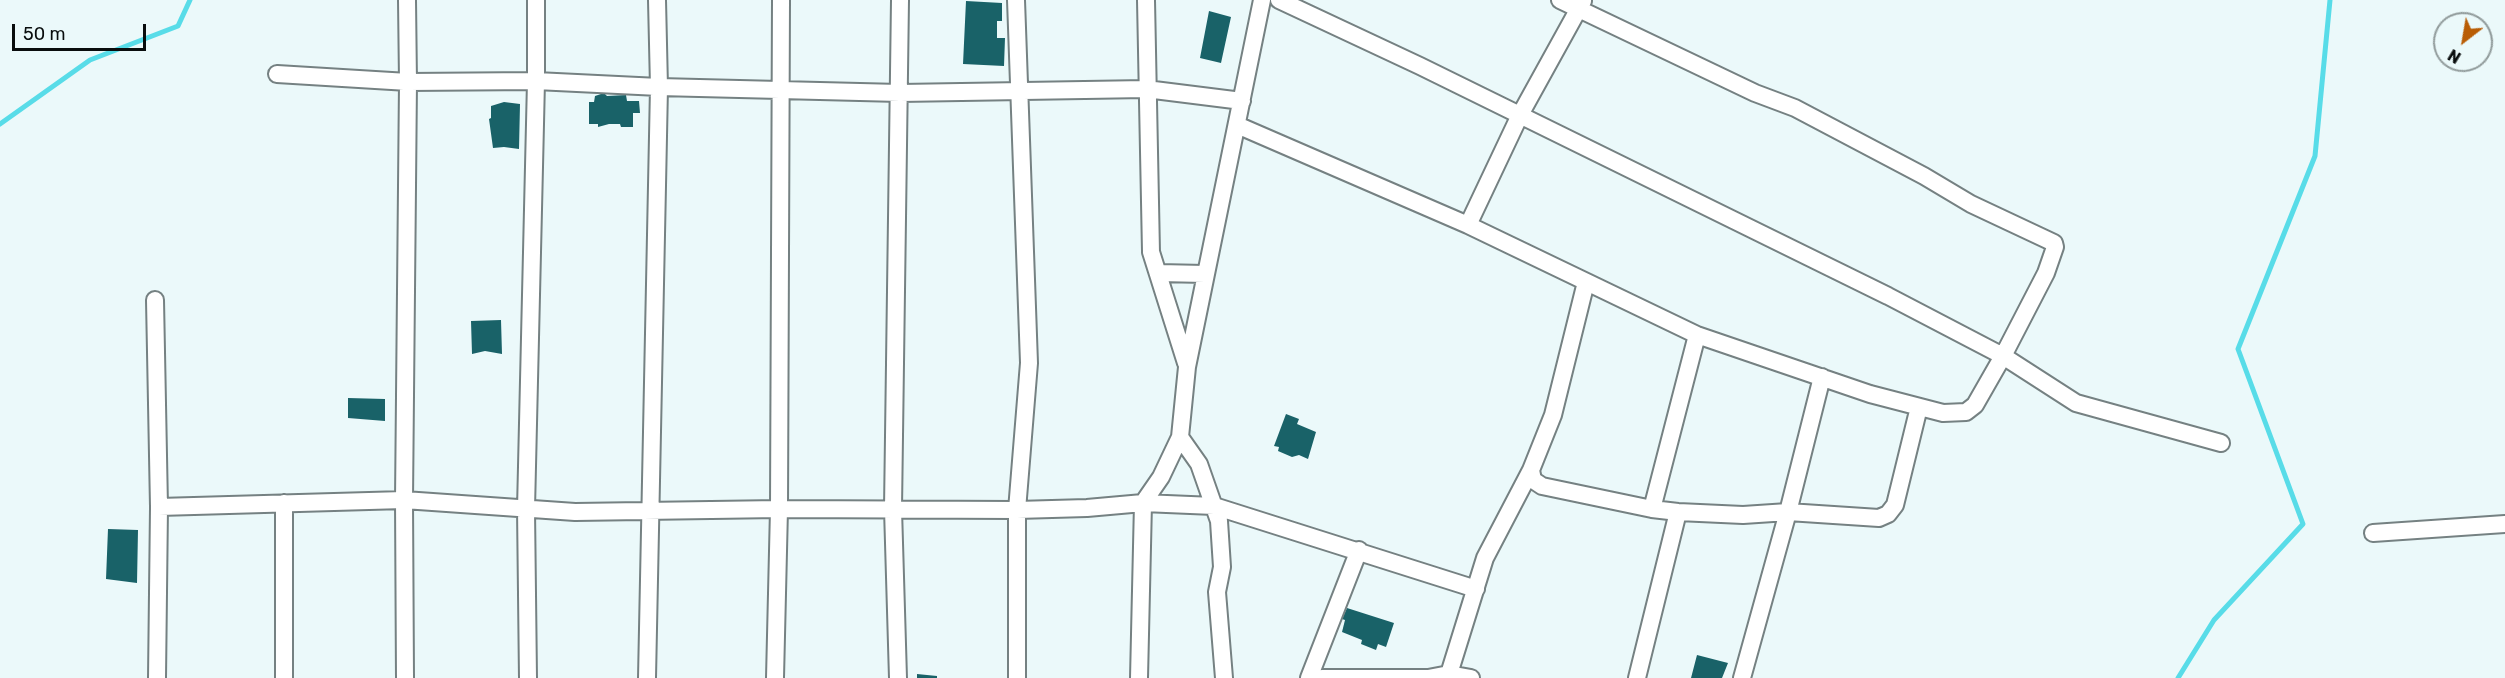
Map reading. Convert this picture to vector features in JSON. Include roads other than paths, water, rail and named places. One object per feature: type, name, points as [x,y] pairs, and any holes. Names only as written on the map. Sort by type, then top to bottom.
[{"type":"street","points":[[405,678],[404,500],[408,82],[406,0]]},
{"type":"street","points":[[528,678],[526,509],[536,0]]},
{"type":"street","points":[[647,678],[659,87],[657,0]]},
{"type":"street","points":[[775,678],[779,509],[781,0]]},
{"type":"street","points":[[898,678],[893,509],[900,0]]},
{"type":"street","points":[[1016,0],[1029,363],[1017,510],[1017,678]]},
{"type":"street","points":[[1146,0],[1151,252],[1187,367]]},
{"type":"street","points":[[1139,678],[1143,503],[1161,477],[1180,437],[1187,367],[1262,0]]},
{"type":"street","points":[[1279,0],[1521,115],[1877,291],[2003,356],[2076,403],[2221,442]]},
{"type":"street","points":[[1237,125],[1467,225],[1697,335],[1919,407],[1943,413],[1966,412],[1975,405],[2046,273],[2055,248],[2054,243],[1971,204],[1924,176],[1795,108],[1755,93],[1581,5],[1560,0]]},
{"type":"street","points":[[1467,225],[1521,115],[1581,5]]},
{"type":"street","points":[[277,74],[408,82],[536,81],[780,91],[1090,92],[1146,89],[1242,100]]},
{"type":"street","points":[[1159,273],[1205,274]]},
{"type":"street","points":[[1449,674],[1485,558],[1531,470],[1553,415],[1586,282]]},
{"type":"street","points":[[155,300],[159,507],[157,678]]},
{"type":"street","points":[[1652,509],[1697,335]]},
{"type":"street","points":[[1742,678],[1788,512],[1822,377]]},
{"type":"street","points":[[1531,470],[1533,480],[1542,486],[1652,509],[1743,515],[1788,512],[1879,518],[1888,514],[1895,505],[1919,407]]},
{"type":"street","points":[[1180,437],[1199,464],[1215,506],[1222,547],[1222,567],[1217,592],[1224,678]]},
{"type":"street","points":[[159,507],[404,500],[526,509],[651,512],[779,509],[1017,510],[1087,508],[1143,503],[1215,506],[1476,589]]},
{"type":"street","points":[[284,502],[284,678]]},
{"type":"street","points":[[1637,678],[1678,512]]},
{"type":"street","points":[[2373,533],[2505,524]]},
{"type":"street","points":[[1309,678],[1359,550]]},
{"type":"street","points":[[1322,678],[1428,678],[1449,674],[1471,678]]},
{"type":"waterway","points":[[0,124],[90,60],[178,26],[190,0]]},
{"type":"waterway","points":[[2178,678],[2214,620],[2303,524],[2238,349],[2315,156],[2330,0]]}]
